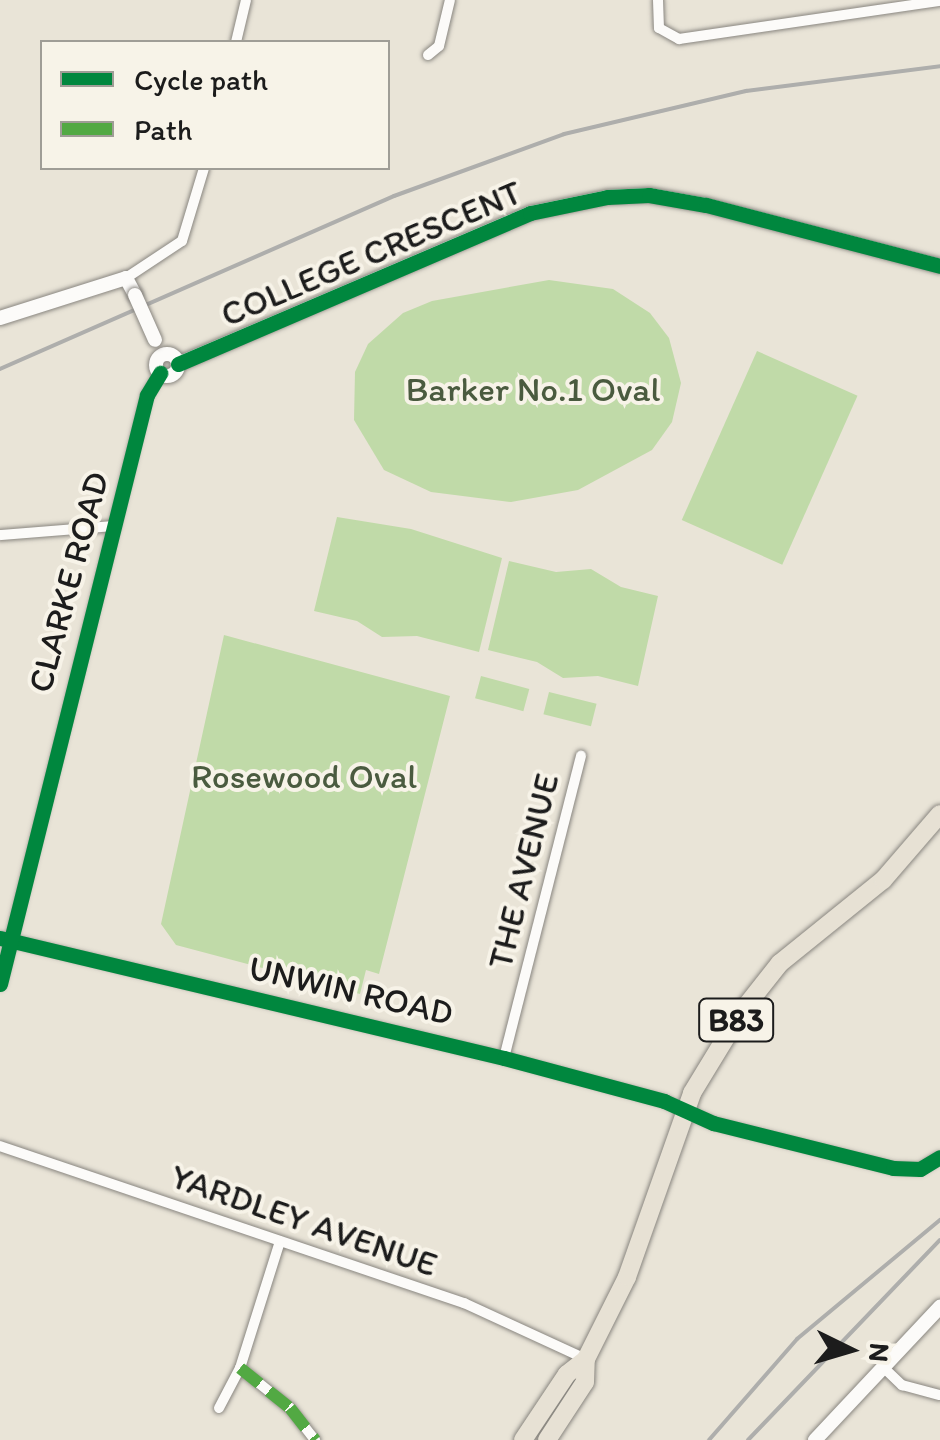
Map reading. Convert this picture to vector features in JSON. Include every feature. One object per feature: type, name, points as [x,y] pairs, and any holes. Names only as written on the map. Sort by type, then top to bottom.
[{"type":"main road","name":"B83","points":[[547,1440],[585,1382],[586,1359],[627,1277],[685,1110],[762,983],[804,940],[883,880],[940,814]]},
{"type":"main road","name":"B83","points":[[527,1439],[567,1374],[586,1359]]},
{"type":"street","points":[[236,40],[246,0]]},
{"type":"street","points":[[428,54],[439,46],[450,0]]},
{"type":"street","points":[[658,0],[656,18],[665,36],[702,38],[940,1]]},
{"type":"street","points":[[0,318],[126,278],[182,241],[203,170]]},
{"type":"street","name":"COLLEGE CRESCENT","points":[[160,374],[170,376],[178,364],[530,213],[607,197],[649,194],[940,266]]},
{"type":"street","points":[[126,278],[162,355],[160,374]]},
{"type":"street","points":[[162,355],[178,364]]},
{"type":"street","name":"CLARKE ROAD","points":[[0,984],[5,940],[147,395],[160,374]]},
{"type":"street","points":[[0,535],[114,526]]},
{"type":"street","name":"THE AVENUE","points":[[504,1058],[581,756]]},
{"type":"street","name":"UNWIN ROAD","points":[[5,940],[504,1058],[900,1170],[920,1169],[940,1156]]},
{"type":"street","name":"YARDLEY AVENUE","points":[[0,1146],[475,1307],[586,1359]]},
{"type":"street","points":[[219,1408],[240,1368],[280,1242]]},
{"type":"street","points":[[815,1440],[940,1307]]},
{"type":"street","points":[[882,1366],[902,1384],[940,1394]]},
{"type":"street","points":[[240,1368],[290,1408],[315,1440]]},
{"type":"green space","name":"Barker No.1 Oval","points":[[549,280],[613,289],[650,313],[669,338],[681,383],[672,422],[652,450],[578,490],[511,502],[431,492],[384,470],[354,420],[355,372],[368,344],[403,313],[432,301]]},
{"type":"green space","points":[[757,351],[857,396],[782,565],[682,520]]},
{"type":"green space","points":[[337,517],[411,529],[502,558],[479,652],[417,636],[382,637],[357,621],[314,611]]},
{"type":"green space","points":[[509,561],[556,572],[591,569],[621,587],[658,596],[638,686],[598,676],[563,678],[537,662],[488,650]]},
{"type":"green space","name":"Rosewood Oval","points":[[224,635],[450,696],[379,974],[366,970],[360,994],[176,945],[161,924]]},
{"type":"green space","points":[[481,676],[529,689],[523,711],[475,698]]},
{"type":"green space","points":[[549,692],[597,704],[591,726],[543,714]]},
{"type":"railway","points":[[0,369],[394,196],[564,134],[746,91],[940,66]]},
{"type":"railway","points":[[709,1440],[797,1339],[940,1220]]},
{"type":"railway","points":[[748,1440],[940,1240]]},
{"type":"marked path","points":[[240,1368],[290,1408],[315,1440]]},
{"type":"cycle path","points":[[178,364],[530,213],[607,197],[649,195],[706,205],[940,266]]},
{"type":"cycle path","points":[[0,984],[147,395],[160,373]]},
{"type":"cycle path","points":[[0,938],[504,1058],[664,1101],[713,1123],[893,1168],[920,1169],[940,1157]]}]
